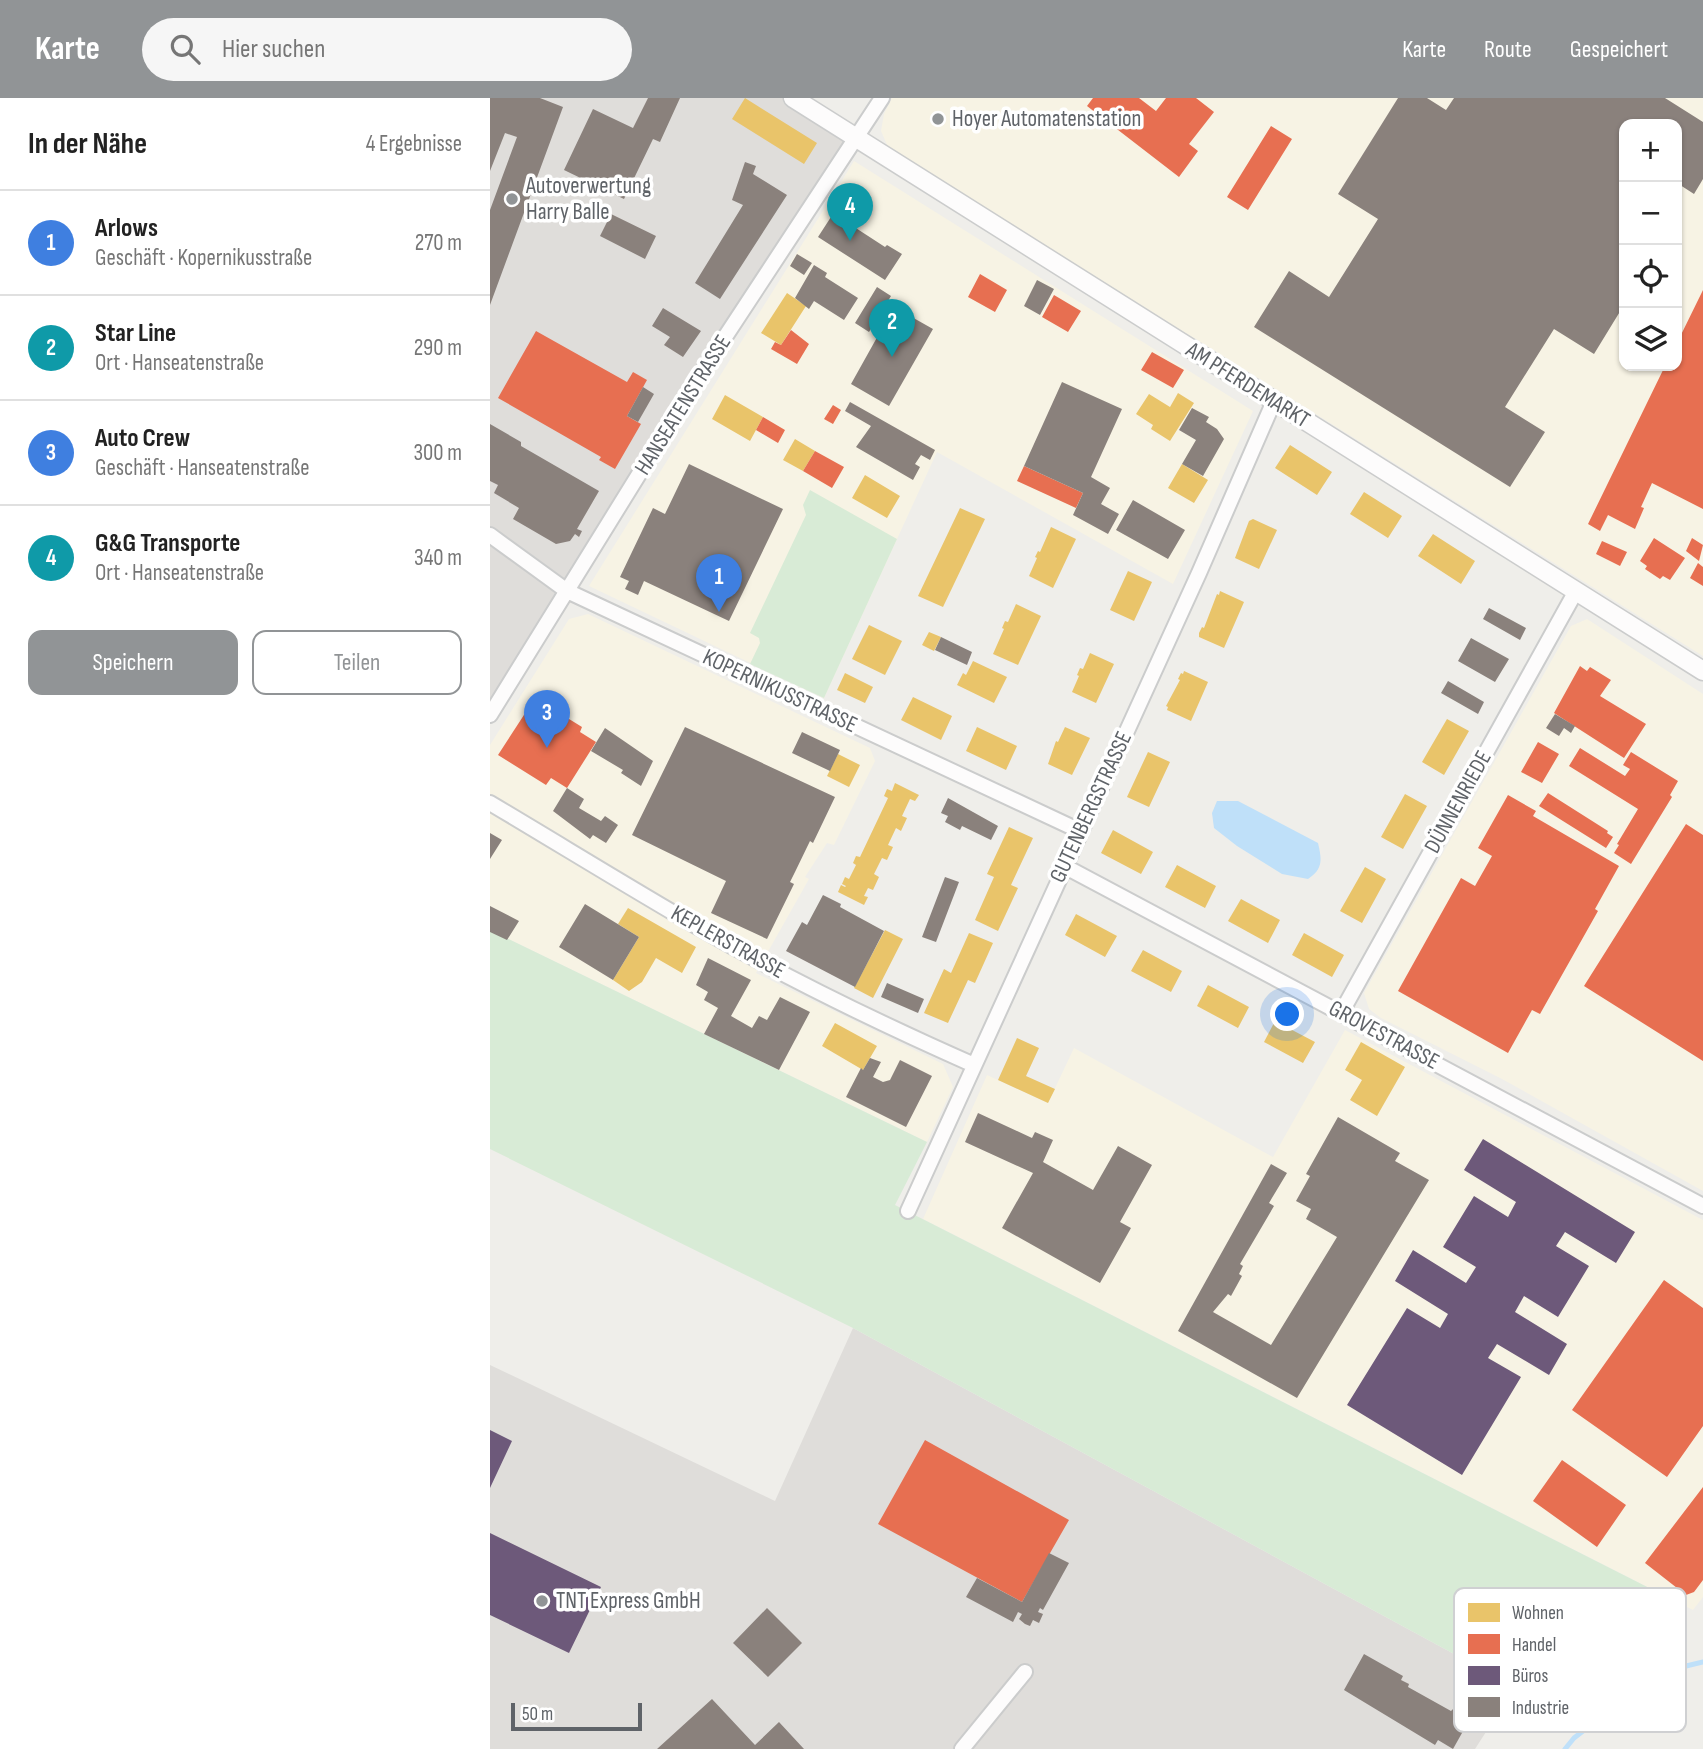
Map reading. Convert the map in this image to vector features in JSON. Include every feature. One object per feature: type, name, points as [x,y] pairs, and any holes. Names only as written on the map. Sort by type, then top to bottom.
[{"type":"street","name":"AM PFERDEMARKT","points":[[793,98],[1703,671]]},
{"type":"street","name":"HANSEATENSTRASSE","points":[[490,715],[704,369],[882,98]]},
{"type":"street","name":"GUTENBERGSTRASSE","points":[[908,1212],[1197,577],[1274,401]]},
{"type":"street","name":"KOPERNIKUSSTRASSE","points":[[490,535],[567,590],[1080,831]]},
{"type":"street","name":"DÜNNENRIEDE","points":[[1341,1013],[1576,591]]},
{"type":"street","name":"KEPLERSTRASSE","points":[[490,803],[708,933],[851,1007],[974,1065]]},
{"type":"street","name":"GROVESTRASSE","points":[[1064,866],[1703,1206]]},
{"type":"street","points":[[962,1749],[1025,1672]]},
{"type":"shaded area","points":[[490,98],[793,98],[855,136],[490,715]]},
{"type":"shaded area","points":[[892,98],[1703,98],[1703,656],[888,147],[881,131],[884,114]]},
{"type":"shaded area","points":[[854,161],[1253,411],[1173,584],[937,452],[824,698],[589,586]]},
{"type":"shaded area","points":[[588,614],[870,748],[875,761],[834,845],[827,843],[805,877],[809,879],[756,973],[943,1064],[953,1087],[927,1142],[490,930],[490,745],[569,619]]},
{"type":"shaded area","points":[[1587,619],[1703,694],[1703,1191],[1502,1079],[1381,1018],[1369,1009],[1364,993],[1571,626]]},
{"type":"shaded area","points":[[1345,1030],[1703,1220],[1703,1597],[1693,1610],[1686,1606],[1686,1588],[1650,1588],[923,1219],[987,1075],[1048,1103],[1074,1048],[1273,1157]]},
{"type":"shaded area","points":[[853,1328],[1454,1654],[1454,1732],[1486,1732],[1475,1749],[490,1749],[490,1365],[775,1501]]},
{"type":"green space","points":[[810,490],[897,539],[824,698],[750,664],[760,643],[759,638],[750,633],[806,515],[803,505]]},
{"type":"green space","points":[[490,930],[927,1142],[895,1205],[1649,1588],[1454,1588],[1454,1654],[853,1328],[490,1149]]},
{"type":"water","points":[[1217,801],[1238,801],[1318,843],[1321,859],[1319,868],[1308,879],[1282,874],[1237,846],[1214,828],[1212,813]]},
{"type":"building: Wohnen","points":[[745,98],[817,143],[804,164],[732,119]]},
{"type":"building: Wohnen","points":[[787,293],[806,306],[781,345],[761,333]]},
{"type":"building: Wohnen","points":[[1178,393],[1194,403],[1170,441],[1151,429],[1153,425],[1136,414],[1149,394],[1170,407]]},
{"type":"building: Wohnen","points":[[725,395],[763,417],[750,441],[712,419]]},
{"type":"building: Wohnen","points":[[795,439],[815,451],[803,471],[783,460]]},
{"type":"building: Wohnen","points":[[1290,445],[1332,472],[1317,495],[1275,468]]},
{"type":"building: Wohnen","points":[[1182,464],[1208,480],[1194,503],[1168,488]]},
{"type":"building: Wohnen","points":[[865,475],[900,496],[887,518],[852,498]]},
{"type":"building: Wohnen","points":[[1364,492],[1402,516],[1388,538],[1350,514]]},
{"type":"building: Wohnen","points":[[960,508],[985,519],[943,607],[918,596]]},
{"type":"building: Wohnen","points":[[1253,519],[1277,530],[1259,569],[1235,558],[1249,521]]},
{"type":"building: Wohnen","points":[[1051,527],[1076,539],[1053,588],[1029,576],[1037,558],[1035,557]]},
{"type":"building: Wohnen","points":[[1433,534],[1475,561],[1461,584],[1418,556]]},
{"type":"building: Wohnen","points":[[1128,571],[1152,582],[1134,621],[1110,610]]},
{"type":"building: Wohnen","points":[[1220,591],[1244,602],[1224,648],[1199,637]]},
{"type":"building: Wohnen","points":[[1016,604],[1041,616],[1018,665],[993,654],[1005,621],[1008,622]]},
{"type":"building: Wohnen","points":[[869,625],[902,641],[885,675],[852,659]]},
{"type":"building: Wohnen","points":[[929,632],[941,637],[934,651],[922,645]]},
{"type":"building: Wohnen","points":[[1090,653],[1114,664],[1096,703],[1072,692],[1080,668],[1083,669]]},
{"type":"building: Wohnen","points":[[973,661],[1007,677],[994,703],[957,685]]},
{"type":"building: Wohnen","points":[[1184,671],[1208,682],[1191,721],[1167,710],[1166,706]]},
{"type":"building: Wohnen","points":[[845,673],[873,687],[865,703],[837,690]]},
{"type":"building: Wohnen","points":[[913,697],[952,716],[941,740],[901,720]]},
{"type":"building: Wohnen","points":[[1447,719],[1469,731],[1444,775],[1422,762]]},
{"type":"building: Wohnen","points":[[977,727],[1017,746],[1006,770],[966,751]]},
{"type":"building: Wohnen","points":[[1065,727],[1090,738],[1072,775],[1048,764],[1056,741],[1058,742]]},
{"type":"building: Wohnen","points":[[1148,752],[1170,762],[1149,807],[1127,797]]},
{"type":"building: Wohnen","points":[[838,754],[860,765],[849,787],[827,776]]},
{"type":"building: Wohnen","points":[[895,783],[919,795],[915,801],[910,799],[902,816],[907,818],[901,831],[896,828],[888,845],[893,847],[887,860],[882,858],[874,874],[879,877],[873,890],[868,888],[864,905],[838,892],[841,885],[846,886],[842,884],[845,877],[849,879],[856,865],[853,863],[856,856],[860,857],[888,798],[884,796],[887,789],[892,791]]},
{"type":"building: Wohnen","points":[[1405,794],[1427,806],[1403,849],[1381,837]]},
{"type":"building: Wohnen","points":[[1009,827],[1033,838],[1011,885],[1018,888],[998,931],[975,920],[994,877],[987,874]]},
{"type":"building: Wohnen","points":[[1113,830],[1153,852],[1141,874],[1101,853]]},
{"type":"building: Wohnen","points":[[1177,865],[1216,886],[1205,908],[1165,887]]},
{"type":"building: Wohnen","points":[[1365,867],[1386,879],[1362,923],[1340,911]]},
{"type":"building: Wohnen","points":[[1241,899],[1280,920],[1268,943],[1228,921]]},
{"type":"building: Wohnen","points":[[628,908],[696,947],[682,973],[656,958],[642,982],[629,991],[613,980],[639,937],[618,924]]},
{"type":"building: Wohnen","points":[[1076,914],[1117,936],[1105,957],[1065,935]]},
{"type":"building: Wohnen","points":[[885,930],[903,939],[873,998],[854,988]]},
{"type":"building: Wohnen","points":[[969,933],[993,943],[975,983],[968,980],[948,1023],[924,1013],[944,969],[951,973]]},
{"type":"building: Wohnen","points":[[1304,933],[1344,955],[1332,977],[1292,955]]},
{"type":"building: Wohnen","points":[[1143,950],[1182,971],[1171,992],[1131,971]]},
{"type":"building: Wohnen","points":[[1208,985],[1249,1007],[1238,1028],[1197,1006]]},
{"type":"building: Wohnen","points":[[1275,1021],[1315,1042],[1303,1063],[1264,1042]]},
{"type":"building: Wohnen","points":[[835,1023],[877,1046],[863,1070],[822,1046]]},
{"type":"building: Wohnen","points":[[1017,1038],[1039,1048],[1026,1076],[1055,1089],[1048,1103],[998,1080]]},
{"type":"building: Wohnen","points":[[1361,1042],[1405,1067],[1377,1116],[1350,1100],[1362,1080],[1345,1070]]},
{"type":"building: Handel","points":[[1093,98],[1139,98],[1156,111],[1166,98],[1196,98],[1214,112],[1189,144],[1198,151],[1179,177],[1087,106]]},
{"type":"building: Handel","points":[[1271,126],[1292,139],[1248,210],[1227,197]]},
{"type":"building: Handel","points":[[980,274],[1007,290],[995,312],[968,297]]},
{"type":"building: Handel","points":[[1703,290],[1703,509],[1652,483],[1635,529],[1608,515],[1600,531],[1588,524],[1663,371],[1682,371],[1682,333]]},
{"type":"building: Handel","points":[[1054,295],[1081,311],[1068,332],[1042,317]]},
{"type":"building: Handel","points":[[791,330],[809,344],[797,364],[771,349],[775,342],[781,345]]},
{"type":"building: Handel","points":[[536,331],[627,382],[633,372],[647,380],[627,416],[641,424],[615,469],[599,460],[601,457],[498,398]]},
{"type":"building: Handel","points":[[1152,352],[1184,370],[1173,388],[1141,370]]},
{"type":"building: Handel","points":[[833,405],[841,410],[833,424],[824,419]]},
{"type":"building: Handel","points":[[763,417],[785,430],[778,443],[756,430]]},
{"type":"building: Handel","points":[[815,451],[844,467],[832,488],[803,471]]},
{"type":"building: Handel","points":[[1024,466],[1083,493],[1076,508],[1017,481]]},
{"type":"building: Handel","points":[[1654,538],[1685,558],[1670,580],[1663,576],[1660,579],[1645,569],[1647,566],[1640,561]]},
{"type":"building: Handel","points":[[1692,538],[1703,545],[1699,561],[1686,551]]},
{"type":"building: Handel","points":[[1602,541],[1627,552],[1620,566],[1596,554]]},
{"type":"building: Handel","points":[[1698,563],[1703,567],[1703,586],[1690,578]]},
{"type":"building: Handel","points":[[1580,666],[1587,671],[1590,667],[1611,680],[1600,696],[1646,724],[1624,758],[1554,713]]},
{"type":"building: Handel","points":[[535,698],[582,727],[580,732],[596,742],[567,788],[551,778],[546,785],[498,755]]},
{"type":"building: Handel","points":[[1538,742],[1559,754],[1542,783],[1521,772]]},
{"type":"building: Handel","points":[[1580,748],[1625,776],[1630,769],[1623,765],[1631,752],[1678,781],[1670,795],[1672,797],[1631,864],[1614,853],[1638,809],[1569,766]]},
{"type":"building: Handel","points":[[1548,793],[1608,831],[1613,837],[1606,848],[1539,806]]},
{"type":"building: Handel","points":[[1508,795],[1536,811],[1533,816],[1619,866],[1595,909],[1598,911],[1540,1014],[1532,1010],[1508,1053],[1398,991],[1461,878],[1475,886],[1492,856],[1478,848]]},
{"type":"building: Handel","points":[[1686,824],[1703,835],[1703,1061],[1584,986]]},
{"type":"building: Handel","points":[[1664,1280],[1703,1308],[1703,1426],[1667,1477],[1572,1410]]},
{"type":"building: Handel","points":[[925,1440],[1069,1520],[1022,1602],[878,1524]]},
{"type":"building: Handel","points":[[1562,1460],[1626,1505],[1597,1547],[1533,1501]]},
{"type":"building: Handel","points":[[1703,1487],[1703,1580],[1694,1592],[1686,1595],[1686,1588],[1677,1588],[1645,1563]]},
{"type":"building: Büros","points":[[1483,1139],[1635,1232],[1616,1263],[1565,1232],[1556,1246],[1589,1266],[1558,1317],[1524,1296],[1515,1312],[1567,1344],[1549,1375],[1497,1344],[1488,1358],[1521,1377],[1462,1475],[1347,1405],[1407,1308],[1440,1328],[1448,1314],[1395,1281],[1413,1250],[1466,1283],[1476,1267],[1443,1247],[1474,1196],[1508,1217],[1516,1202],[1464,1170]]},
{"type":"building: Büros","points":[[490,1430],[512,1441],[490,1488]]},
{"type":"building: Büros","name":"TNT Express GmbH","points":[[490,1533],[601,1587],[569,1653],[490,1615]]},
{"type":"building: Industrie","name":"Autoverwertung Harry Balle","points":[[490,98],[540,98],[563,107],[490,305],[490,210],[517,137],[505,133],[490,171]]},
{"type":"building: Industrie","points":[[648,98],[680,98],[660,142],[653,139],[624,199],[564,170],[593,109],[633,128]]},
{"type":"building: Industrie","points":[[1398,98],[1427,98],[1446,110],[1454,98],[1665,98],[1703,122],[1703,179],[1694,194],[1682,186],[1682,119],[1619,119],[1619,313],[1594,354],[1554,329],[1505,407],[1545,432],[1510,487],[1254,327],[1289,271],[1329,297],[1378,219],[1338,194]]},
{"type":"building: Industrie","points":[[745,162],[756,166],[753,174],[787,195],[720,299],[695,283],[743,205],[732,200]]},
{"type":"building: Industrie","points":[[842,200],[853,207],[845,221],[885,247],[887,245],[902,254],[885,280],[818,237]]},
{"type":"building: Industrie","points":[[611,214],[656,236],[645,259],[600,236]]},
{"type":"building: Industrie","points":[[797,254],[812,263],[804,275],[790,266]]},
{"type":"building: Industrie","points":[[814,265],[827,273],[825,277],[858,298],[844,320],[814,301],[809,309],[795,298]]},
{"type":"building: Industrie","points":[[1037,280],[1054,289],[1040,315],[1024,306]]},
{"type":"building: Industrie","points":[[877,287],[891,296],[869,332],[855,323]]},
{"type":"building: Industrie","points":[[894,307],[933,329],[889,406],[851,384]]},
{"type":"building: Industrie","points":[[663,308],[701,331],[683,357],[664,345],[670,337],[652,326]]},
{"type":"building: Industrie","points":[[1062,382],[1122,409],[1091,477],[1110,488],[1101,504],[1119,514],[1108,534],[1073,515],[1083,493],[1024,466]]},
{"type":"building: Industrie","points":[[643,387],[654,394],[638,422],[627,416]]},
{"type":"building: Industrie","points":[[850,402],[935,450],[930,460],[921,455],[915,464],[920,467],[913,480],[856,447],[871,426],[845,411]]},
{"type":"building: Industrie","points":[[1192,408],[1209,417],[1206,422],[1217,429],[1224,439],[1203,476],[1182,464],[1196,440],[1179,430]]},
{"type":"building: Industrie","points":[[490,424],[521,442],[521,446],[599,491],[577,529],[582,531],[579,537],[575,534],[570,541],[556,544],[513,519],[519,508],[494,493],[498,485],[490,481]]},
{"type":"building: Industrie","points":[[689,464],[783,509],[729,621],[644,581],[638,595],[625,589],[629,581],[620,577],[653,508],[665,514]]},
{"type":"building: Industrie","points":[[1133,500],[1185,530],[1168,559],[1116,530]]},
{"type":"building: Industrie","points":[[1489,608],[1526,628],[1520,640],[1483,619]]},
{"type":"building: Industrie","points":[[941,637],[972,652],[967,665],[935,650]]},
{"type":"building: Industrie","points":[[1471,638],[1509,659],[1495,682],[1458,661]]},
{"type":"building: Industrie","points":[[1448,681],[1484,702],[1478,714],[1441,693]]},
{"type":"building: Industrie","points":[[1555,714],[1575,726],[1571,733],[1564,728],[1559,736],[1546,728]]},
{"type":"building: Industrie","points":[[685,727],[835,797],[790,882],[794,884],[767,939],[711,913],[726,881],[632,835]]},
{"type":"building: Industrie","points":[[605,728],[653,761],[641,786],[621,773],[623,770],[591,751]]},
{"type":"building: Industrie","points":[[802,732],[840,750],[830,771],[792,753]]},
{"type":"building: Industrie","points":[[567,788],[584,799],[579,808],[601,821],[605,816],[618,825],[606,843],[593,835],[590,839],[553,811]]},
{"type":"building: Industrie","points":[[948,798],[998,826],[991,840],[962,826],[960,830],[945,822],[948,816],[941,813]]},
{"type":"building: Industrie","points":[[490,833],[502,840],[490,859]]},
{"type":"building: Industrie","points":[[945,877],[959,882],[936,942],[922,937]]},
{"type":"building: Industrie","points":[[823,895],[884,931],[855,987],[786,951],[802,922],[807,925]]},
{"type":"building: Industrie","points":[[585,904],[639,937],[613,980],[559,947]]},
{"type":"building: Industrie","points":[[490,906],[519,921],[507,940],[490,932]]},
{"type":"building: Industrie","points":[[708,958],[751,980],[731,1016],[752,1028],[759,1016],[767,1020],[780,997],[810,1012],[779,1070],[704,1034],[718,1008],[704,1000],[708,992],[696,985]]},
{"type":"building: Industrie","points":[[887,983],[924,999],[918,1013],[881,997]]},
{"type":"building: Industrie","points":[[870,1058],[881,1062],[873,1077],[883,1082],[890,1080],[900,1060],[932,1076],[906,1127],[846,1097],[861,1068],[863,1070]]},
{"type":"building: Industrie","points":[[978,1113],[1032,1138],[1035,1132],[1053,1140],[1043,1162],[1093,1190],[1118,1146],[1152,1165],[1120,1222],[1131,1228],[1100,1283],[1002,1228],[1033,1173],[965,1142]]},
{"type":"building: Industrie","points":[[1338,1117],[1400,1153],[1395,1161],[1429,1180],[1297,1398],[1178,1331],[1271,1164],[1287,1173],[1269,1203],[1274,1206],[1240,1264],[1243,1266],[1239,1274],[1242,1276],[1231,1296],[1228,1294],[1213,1312],[1271,1345],[1337,1237],[1306,1219],[1311,1209],[1296,1201],[1310,1176],[1306,1174]]},
{"type":"building: Industrie","points":[[1049,1553],[1069,1563],[1043,1610],[1040,1608],[1038,1612],[1043,1614],[1039,1623],[1033,1620],[1030,1626],[1025,1624],[1019,1619],[1022,1614],[1018,1612],[1013,1622],[966,1597],[977,1578],[1022,1602]]},
{"type":"building: Industrie","points":[[767,1608],[802,1643],[768,1677],[733,1643]]},
{"type":"building: Industrie","points":[[1364,1654],[1403,1676],[1401,1680],[1409,1684],[1408,1687],[1451,1711],[1454,1708],[1454,1732],[1463,1732],[1453,1749],[1438,1740],[1435,1745],[1344,1690]]},
{"type":"building: Industrie","points":[[712,1699],[755,1745],[779,1722],[804,1749],[657,1749]]},
{"type":"waterway","name":"DÜNNENRIEDE","points":[[1686,1666],[1703,1662]]},
{"type":"waterway","name":"DÜNNENRIEDE","points":[[1565,1749],[1582,1732]]},
{"type":"place","name":"Hoyer Automatenstation","points":[[938,119]]},
{"type":"place","name":"Autoverwertung Harry Balle","points":[[512,199]]},
{"type":"place","name":"G&G Transporte","points":[[850,241]]},
{"type":"place","name":"Star Line","points":[[892,357]]},
{"type":"place","name":"Arlows","points":[[719,612]]},
{"type":"place","name":"Auto Crew","points":[[547,748]]},
{"type":"place","name":"TNT Express GmbH","points":[[542,1601]]}]
